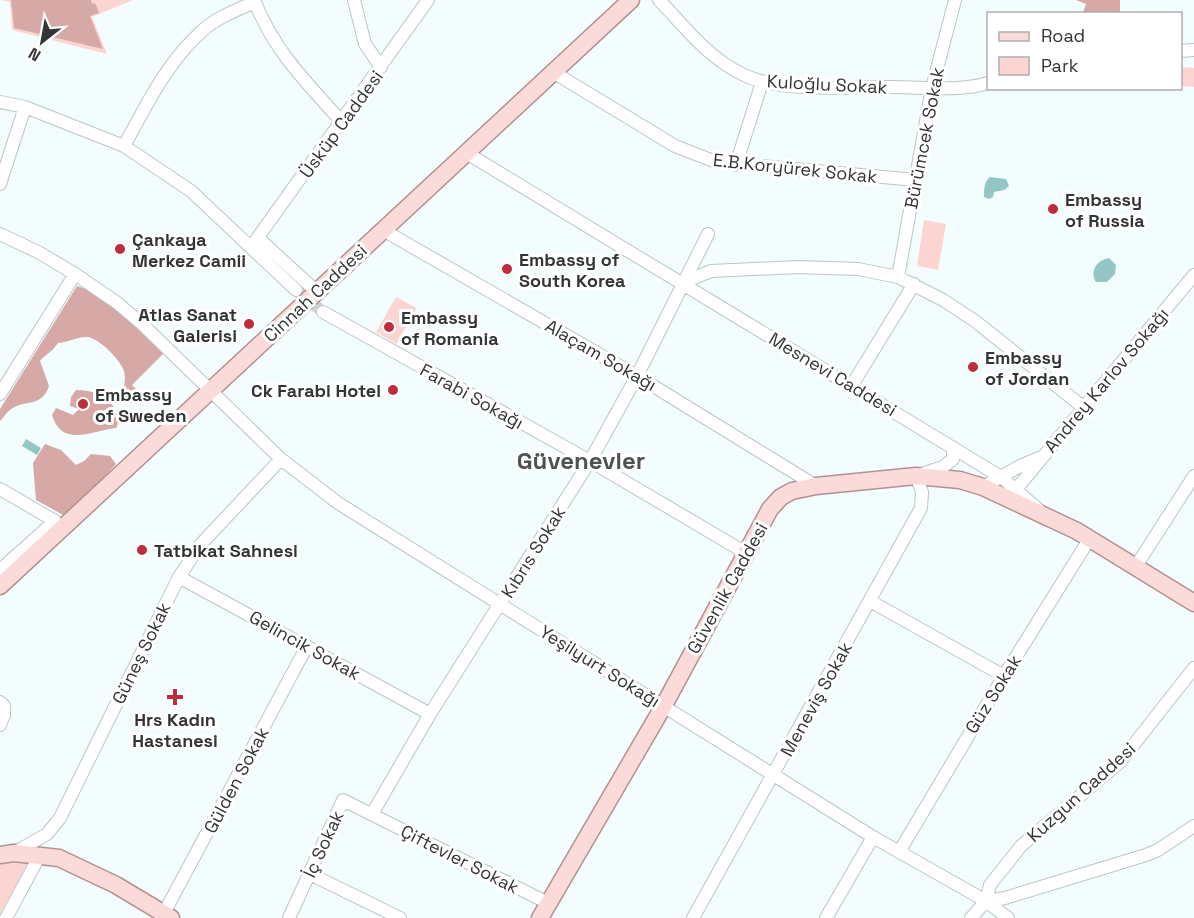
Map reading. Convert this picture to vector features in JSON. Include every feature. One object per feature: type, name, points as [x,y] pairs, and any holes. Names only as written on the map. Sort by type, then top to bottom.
[{"type":"main road","name":"Cinnah Caddesi","points":[[0,586],[631,0]]},
{"type":"main road","name":"Güvenlik Caddesi","points":[[544,911],[663,707],[770,509],[781,497],[792,491],[816,486],[916,476],[960,480],[1012,494],[1044,515],[1090,538]]},
{"type":"main road","points":[[1090,538],[1194,603]]},
{"type":"main road","points":[[0,595],[20,577],[28,560]]},
{"type":"main road","points":[[7,854],[59,858],[168,915]]},
{"type":"street","points":[[354,0],[364,44],[381,68]]},
{"type":"street","name":"Üsküp Caddesi","points":[[255,242],[428,0]]},
{"type":"street","name":"Kuloğlu Sokak","points":[[659,0],[710,53],[744,75],[762,82],[808,87],[932,88],[987,83]]},
{"type":"street","name":"Bürümcek Sokak","points":[[898,278],[932,88],[955,0]]},
{"type":"street","points":[[124,146],[160,83],[202,30],[255,1],[269,33],[289,64],[342,122]]},
{"type":"street","name":"E.B.Koryürek Sokak","points":[[554,72],[675,146],[716,162],[916,180]]},
{"type":"street","points":[[736,165],[762,82]]},
{"type":"street","points":[[0,102],[25,107],[124,146],[191,191],[317,292]]},
{"type":"street","points":[[0,184],[25,107]]},
{"type":"street","name":"Mesnevi Caddesi","points":[[465,152],[1000,477],[1012,494]]},
{"type":"street","name":"Alaçam Sokağı","points":[[383,230],[637,376],[816,486]]},
{"type":"street","name":"Yeşilyurt Sokağı","points":[[0,234],[75,274],[116,302],[141,323],[281,459],[338,503],[873,837],[986,901],[1008,918]]},
{"type":"street","name":"Kıbrıs Sokak","points":[[372,814],[430,714],[590,461],[637,376],[708,234]]},
{"type":"street","points":[[255,242],[296,290]]},
{"type":"street","points":[[682,283],[711,271],[798,267],[858,269],[898,278],[944,300],[975,321],[1083,407]]},
{"type":"street","points":[[0,394],[75,274]]},
{"type":"street","name":"Andrey Karlov Sokağı","points":[[1012,494],[1194,274]]},
{"type":"street","points":[[852,385],[914,284]]},
{"type":"street","name":"Farabi Sokağı","points":[[323,312],[590,461],[746,552]]},
{"type":"street","points":[[916,476],[948,464],[953,459],[953,448]]},
{"type":"street","name":"Andrey Karlov Sokağı","points":[[983,487],[1020,466],[1040,458]]},
{"type":"street","name":"Güneş Sokak","points":[[7,854],[46,834],[60,818],[179,577],[200,545],[281,459]]},
{"type":"street","name":"Meneviş Sokak","points":[[693,918],[921,508],[922,492],[916,476]]},
{"type":"street","points":[[1136,566],[1194,476]]},
{"type":"street","points":[[0,489],[55,521],[0,570]]},
{"type":"street","name":"Güz Sokak","points":[[899,852],[1090,538]]},
{"type":"street","name":"Gelincik Sokak","points":[[179,577],[430,714]]},
{"type":"street","points":[[870,601],[1004,676]]},
{"type":"street","name":"Gülden Sokak","points":[[168,915],[307,646]]},
{"type":"street","name":"Kuzgun Caddesi","points":[[971,918],[986,901],[990,885],[1021,846],[1120,762],[1194,668]]},
{"type":"street","points":[[0,702],[4,706],[4,715],[0,725]]},
{"type":"street","name":"İç Sokak","points":[[289,918],[343,800],[372,814]]},
{"type":"street","name":"Çiftevler Sokak","points":[[372,814],[544,911]]},
{"type":"street","points":[[986,901],[1005,898],[1146,855],[1158,850],[1194,826]]},
{"type":"street","points":[[826,918],[873,837]]},
{"type":"street","points":[[6,918],[40,855]]},
{"type":"street","points":[[308,873],[400,918]]},
{"type":"green space","points":[[0,0],[133,0],[92,17],[107,54],[12,30],[10,2]]},
{"type":"green space","points":[[1182,67],[1194,68],[1194,87],[1182,86]]},
{"type":"green space","points":[[924,220],[946,224],[938,270],[917,266]]},
{"type":"green space","points":[[396,297],[417,308],[396,344],[376,332]]},
{"type":"green space","points":[[21,860],[27,865],[0,914],[0,863]]},
{"type":"shaded area","points":[[11,0],[91,0],[92,4],[95,3],[99,13],[90,16],[103,49],[14,28]]},
{"type":"shaded area","points":[[1076,0],[1120,0],[1120,12],[1083,12],[1086,4]]},
{"type":"shaded area","points":[[77,286],[94,292],[166,351],[132,385],[144,397],[137,402],[125,404],[125,375],[122,366],[102,344],[91,338],[83,337],[58,343],[42,358],[40,361],[49,386],[46,393],[37,401],[16,406],[0,421],[0,409]]},
{"type":"shaded area","points":[[76,390],[96,393],[111,403],[118,418],[116,428],[78,435],[63,431],[52,415],[56,408],[73,415],[79,409],[70,406],[71,397]]},
{"type":"shaded area","points":[[45,444],[61,450],[76,465],[91,454],[110,456],[116,464],[67,517],[36,500],[33,463]]},
{"type":"water","points":[[990,177],[1006,179],[1009,186],[1004,190],[994,192],[993,197],[989,199],[984,197],[984,191],[985,183]]},
{"type":"water","points":[[1109,258],[1116,265],[1115,274],[1107,282],[1096,282],[1093,274],[1095,267],[1101,261]]},
{"type":"water","points":[[26,439],[41,448],[37,455],[22,446]]},
{"type":"tunnel","points":[[296,290],[323,312]]},
{"type":"place","name":"Embassy of Russia","points":[[1053,209]]},
{"type":"place","name":"Çankaya Merkez Camii","points":[[120,249]]},
{"type":"place","name":"Embassy of South Korea","points":[[507,269]]},
{"type":"place","name":"Atlas Sanat Galerisi","points":[[249,324]]},
{"type":"place","name":"Embassy of Romania","points":[[389,327]]},
{"type":"place","name":"Embassy of Jordan","points":[[973,367]]},
{"type":"place","name":"Ck Farabi Hotel","points":[[393,390]]},
{"type":"place","name":"Embassy of Sweden","points":[[83,404]]},
{"type":"place","name":"Tatbikat Sahnesi","points":[[142,550]]},
{"type":"place","name":"Hrs Kadın Hastanesi","points":[[175,697]]},
{"type":"district","name":"Güvenevler","points":[[581,460]]}]
